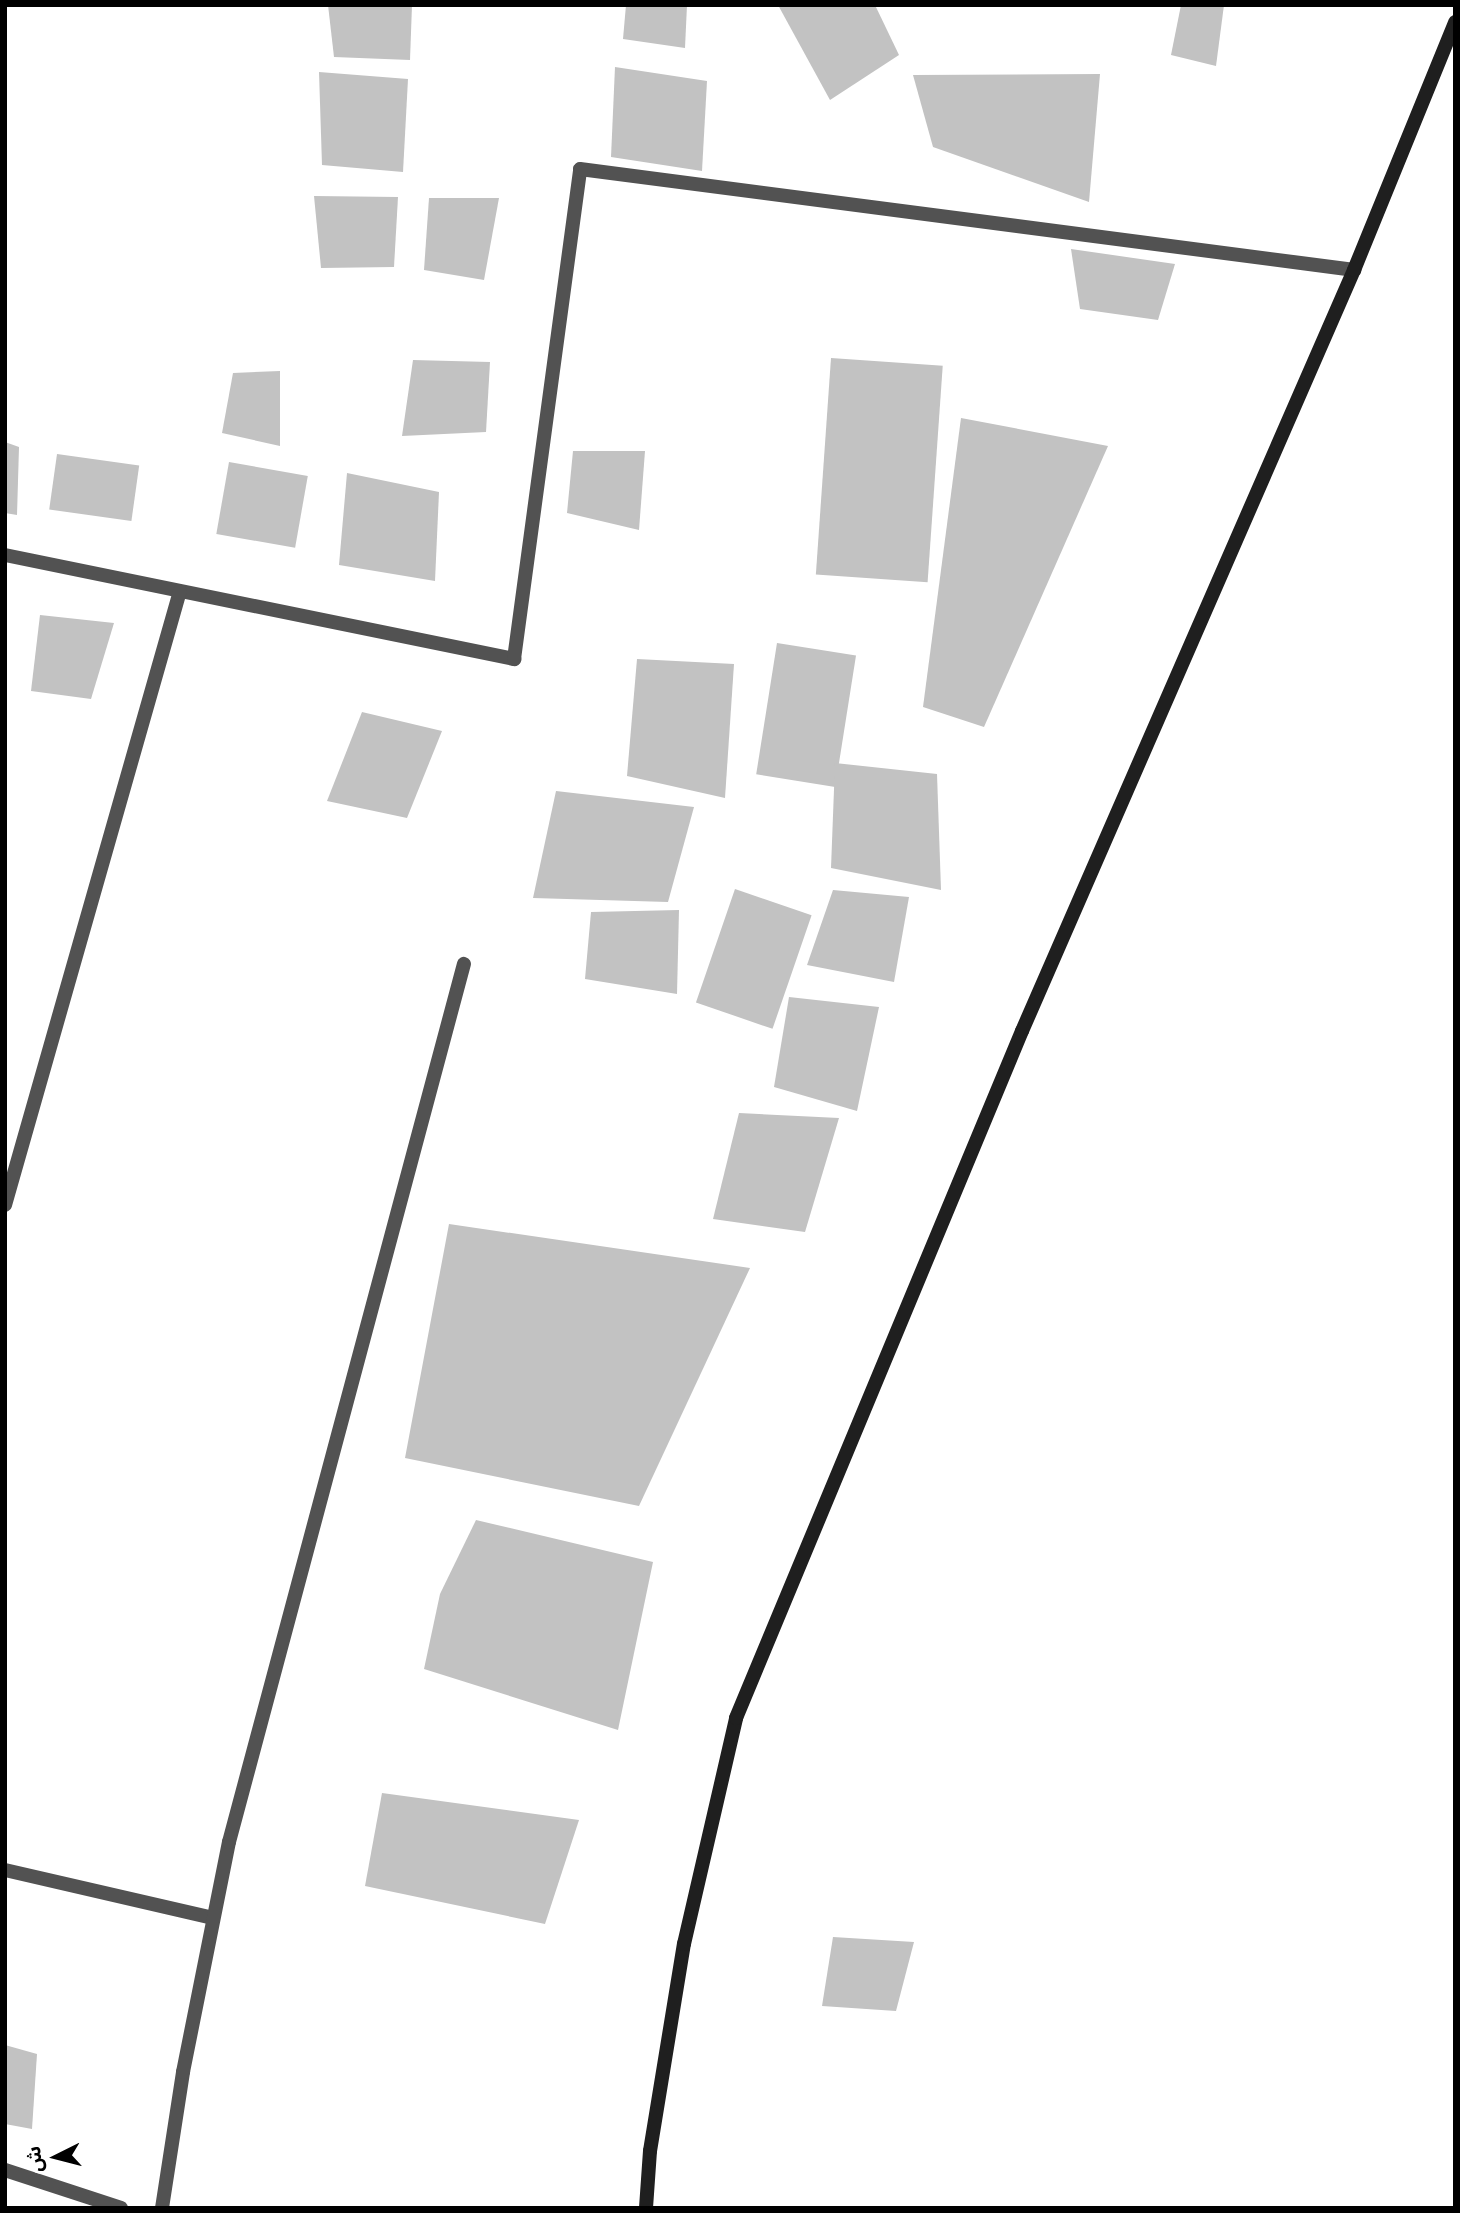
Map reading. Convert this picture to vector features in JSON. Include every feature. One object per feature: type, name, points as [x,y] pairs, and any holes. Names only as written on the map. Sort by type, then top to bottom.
[{"type":"street","points":[[646,2208],[650,2151],[684,1944],[736,1718],[1022,1031],[1354,270],[1454,27]]},
{"type":"street","points":[[5,555],[514,659],[580,169],[1354,270]]},
{"type":"street","points":[[5,1205],[180,591]]},
{"type":"street","points":[[162,2208],[213,1917],[464,964]]},
{"type":"street","points":[[5,1870],[213,1917]]},
{"type":"street","points":[[5,2170],[121,2208]]},
{"type":"building","points":[[328,5],[412,5],[410,60],[334,57]]},
{"type":"building","points":[[626,5],[687,5],[685,48],[623,39]]},
{"type":"building","points":[[778,5],[875,5],[899,55],[830,100]]},
{"type":"building","points":[[1181,5],[1224,5],[1216,66],[1171,55]]},
{"type":"building","points":[[615,67],[707,81],[702,171],[611,157]]},
{"type":"building","points":[[319,72],[408,79],[403,172],[322,165]]},
{"type":"building","points":[[1100,74],[1089,202],[933,147],[913,75]]},
{"type":"building","points":[[314,196],[398,197],[394,267],[321,268]]},
{"type":"building","points":[[429,198],[499,198],[484,280],[424,270]]},
{"type":"building","points":[[1071,249],[1175,264],[1158,320],[1080,309]]},
{"type":"building","points":[[831,358],[943,366],[928,582],[816,574]]},
{"type":"building","points":[[413,360],[490,362],[486,432],[402,436]]},
{"type":"building","points":[[280,371],[280,446],[222,433],[233,373]]},
{"type":"building","points":[[961,418],[1108,446],[984,727],[923,707]]},
{"type":"building","points":[[5,442],[19,447],[17,515],[5,513]]},
{"type":"building","points":[[573,451],[645,451],[639,530],[567,513]]},
{"type":"building","points":[[57,454],[139,466],[131,521],[49,509]]},
{"type":"building","points":[[229,462],[308,476],[295,548],[216,534]]},
{"type":"building","points":[[347,473],[439,492],[435,581],[339,565]]},
{"type":"building","points":[[40,615],[114,623],[91,699],[31,691]]},
{"type":"building","points":[[777,643],[856,656],[835,787],[756,774]]},
{"type":"building","points":[[637,659],[734,664],[725,798],[627,776]]},
{"type":"building","points":[[362,712],[442,731],[407,818],[327,801]]},
{"type":"building","points":[[835,763],[937,774],[941,890],[831,868]]},
{"type":"building","points":[[556,791],[694,807],[668,902],[533,898]]},
{"type":"building","points":[[735,889],[812,915],[773,1029],[696,1002]]},
{"type":"building","points":[[833,890],[909,897],[894,982],[807,965]]},
{"type":"building","points":[[679,910],[677,994],[585,979],[591,912]]},
{"type":"building","points":[[789,997],[879,1007],[857,1111],[774,1087]]},
{"type":"building","points":[[739,1113],[839,1118],[805,1232],[713,1219]]},
{"type":"building","points":[[449,1224],[750,1268],[639,1506],[405,1458]]},
{"type":"building","points":[[476,1520],[653,1562],[618,1730],[424,1669],[440,1594]]},
{"type":"building","points":[[382,1793],[579,1820],[545,1924],[365,1886]]},
{"type":"building","points":[[833,1937],[914,1942],[896,2011],[822,2006]]},
{"type":"building","points":[[5,2045],[37,2054],[32,2129],[5,2124]]}]
